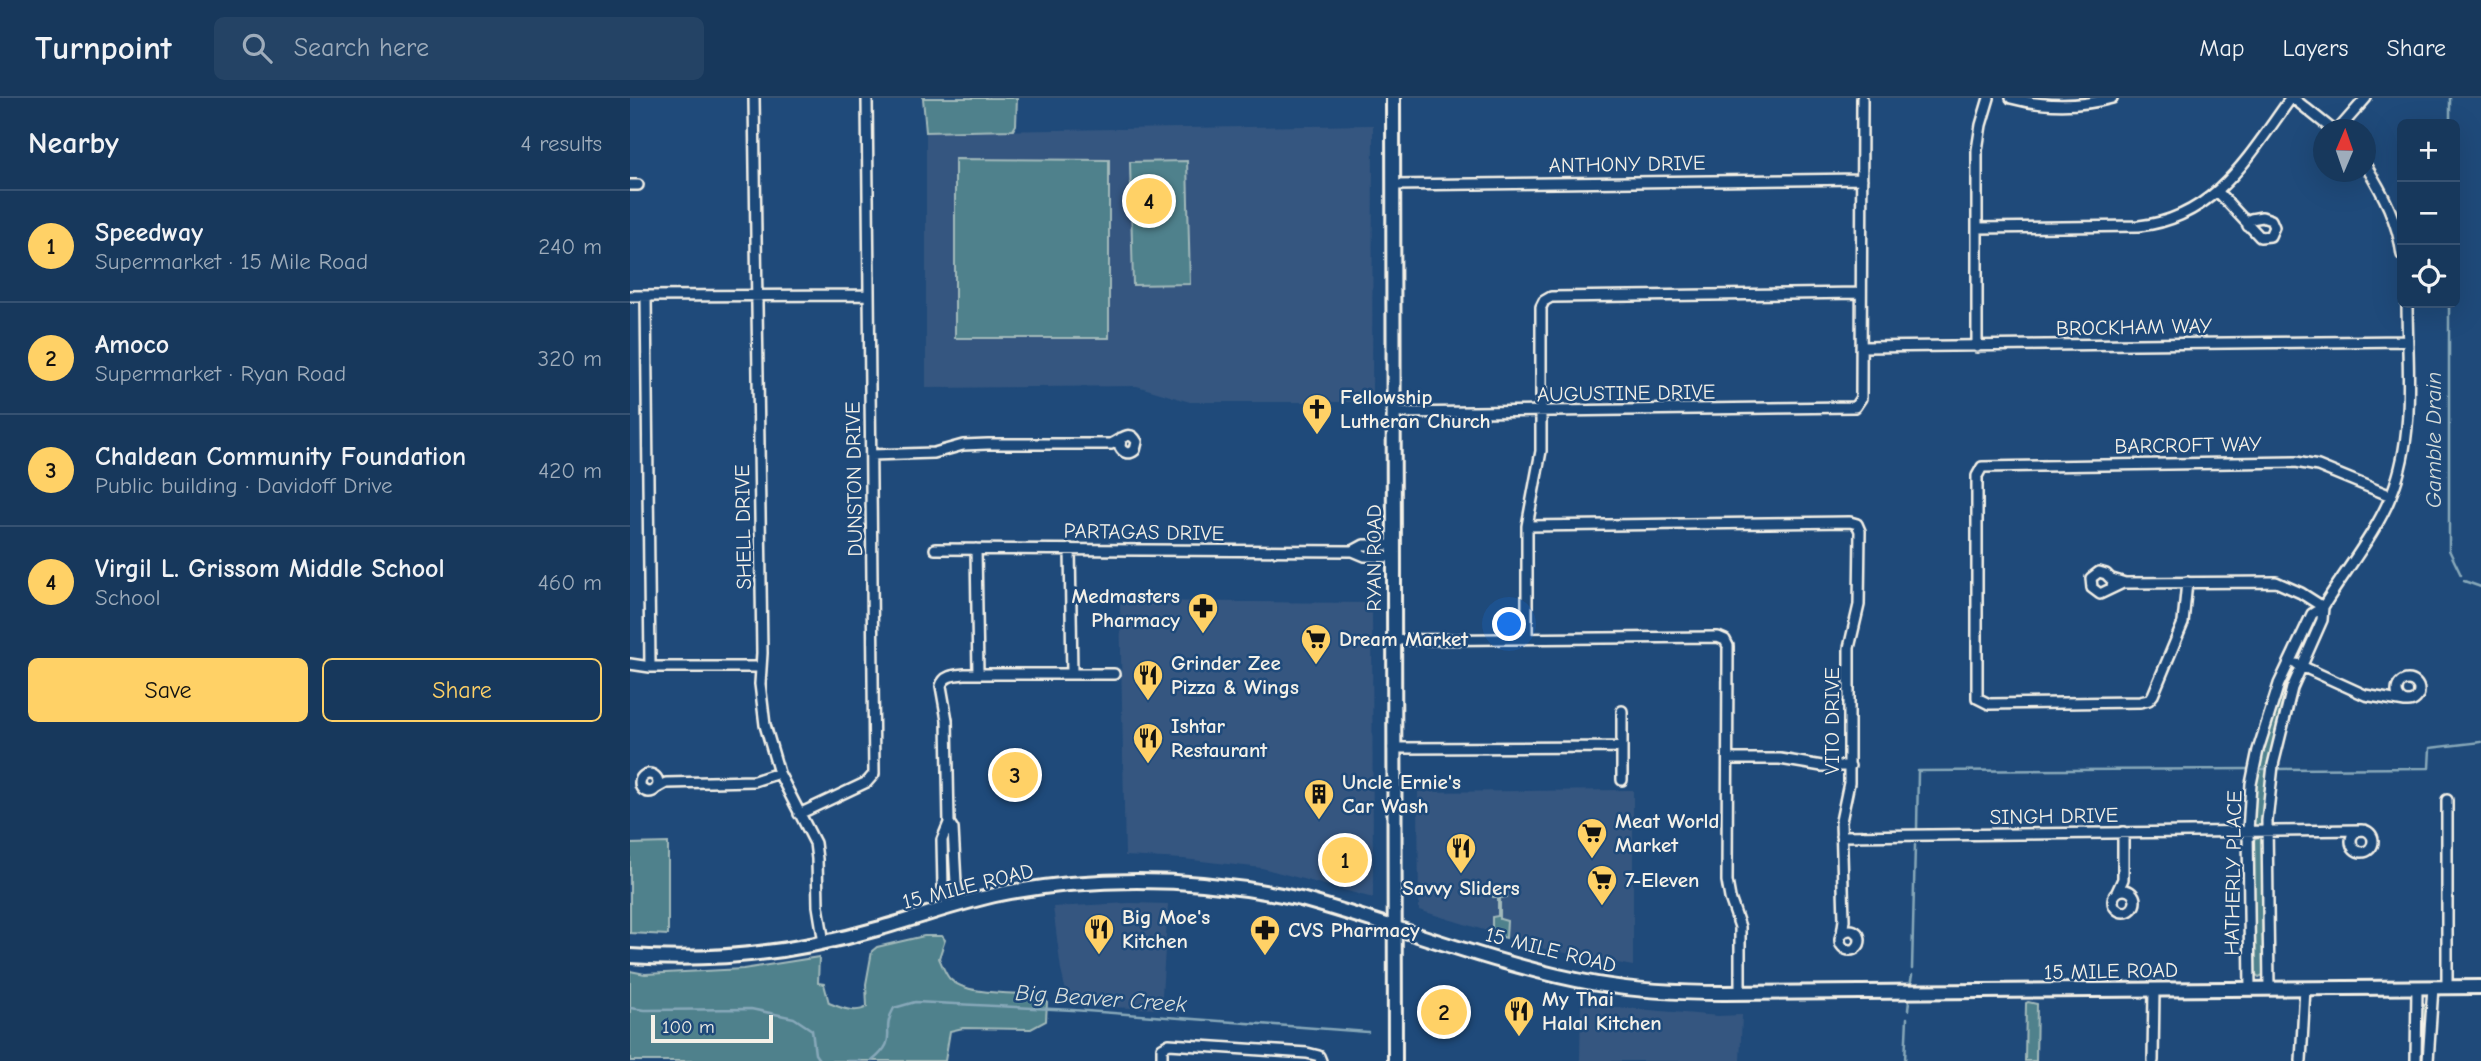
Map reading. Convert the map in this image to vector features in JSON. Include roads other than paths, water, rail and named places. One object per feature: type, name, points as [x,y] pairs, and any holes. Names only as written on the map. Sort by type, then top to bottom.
[{"type":"main road","name":"RYAN ROAD","points":[[1393,98],[1395,1061]]},
{"type":"main road","name":"15 MILE ROAD","points":[[630,956],[724,958],[783,951],[824,943],[961,903],[1010,892],[1078,883],[1174,881],[1264,891],[1330,907],[1520,965],[1598,984],[1656,991],[1740,993],[2481,987]]},
{"type":"street","name":"SHELL DRIVE","points":[[754,98],[762,709],[779,773],[811,835],[816,852],[818,906],[824,943]]},
{"type":"street","name":"DUNSTON DRIVE","points":[[799,814],[867,782],[874,774],[867,98]]},
{"type":"street","points":[[1861,347],[1862,98]]},
{"type":"street","points":[[1977,346],[1977,150],[1989,98]]},
{"type":"street","points":[[2011,98],[2035,103],[2079,104],[2112,98]]},
{"type":"street","points":[[1977,228],[2155,225],[2193,210],[2218,192],[2292,98],[2321,119]]},
{"type":"street","points":[[2346,119],[2366,98]]},
{"type":"street","name":"ANTHONY DRIVE","points":[[1394,185],[1862,179]]},
{"type":"street","points":[[2376,182],[2390,211],[2399,245]]},
{"type":"street","points":[[2218,192],[2248,220]]},
{"type":"street","points":[[1527,638],[1527,526],[1540,458],[1541,307],[1544,300],[1551,297],[1861,293]]},
{"type":"street","points":[[630,296],[869,295]]},
{"type":"street","points":[[646,296],[650,667]]},
{"type":"street","name":"HATHERLY PLACE","points":[[2250,989],[2249,801],[2258,750],[2270,707],[2312,614],[2323,607],[2391,496],[2400,470],[2406,436],[2407,308]]},
{"type":"street","name":"BROCKHAM WAY","points":[[1861,347],[2407,341]]},
{"type":"street","name":"AUGUSTINE DRIVE","points":[[1394,413],[1851,408],[1857,405],[1861,398],[1861,347]]},
{"type":"street","points":[[872,455],[934,453],[970,444],[988,443],[1111,444],[1126,453],[1132,452],[1138,445],[1132,435],[1111,444]]},
{"type":"street","points":[[1121,438],[1121,449]]},
{"type":"street","name":"BARCROFT WAY","points":[[2187,582],[2183,623],[2154,695],[2149,701],[1989,704],[1979,700],[1976,694],[1977,476],[1979,470],[1986,466],[2296,462],[2318,466],[2391,496]]},
{"type":"street","name":"VITO DRIVE","points":[[1527,526],[1857,523],[1860,531],[1860,594],[1849,648],[1850,766],[1841,836],[1844,920],[1842,934]]},
{"type":"street","name":"PARTAGAS DRIVE","points":[[935,549],[1353,551],[1364,556],[1394,551]]},
{"type":"street","points":[[976,549],[978,674]]},
{"type":"street","points":[[1070,549],[1072,674]]},
{"type":"street","points":[[2112,583],[2276,582],[2323,607]]},
{"type":"street","name":"HATHERLY PLACE","points":[[2269,989],[2269,794],[2277,741],[2300,665],[2322,620],[2323,607]]},
{"type":"street","points":[[1393,640],[1725,639],[1728,646],[1727,881],[1740,927],[1740,993]]},
{"type":"street","points":[[2289,660],[2365,695],[2413,702],[2418,697],[2418,686],[2413,681],[2406,680],[2387,697]]},
{"type":"street","points":[[630,664],[650,667],[761,667]]},
{"type":"street","points":[[947,907],[943,887],[942,840],[949,823],[947,720],[941,685],[943,680],[949,676],[978,674],[1114,674]]},
{"type":"street","points":[[2397,687],[2399,698],[2405,702]]},
{"type":"street","points":[[1622,711],[1622,780]]},
{"type":"street","points":[[1393,748],[1622,747]]},
{"type":"street","points":[[1728,759],[1780,759],[1822,766],[1850,766]]},
{"type":"street","points":[[666,783],[648,792],[640,784],[641,778],[646,774],[652,774],[666,783],[754,781],[779,773]]},
{"type":"street","points":[[656,777],[659,783],[657,789]]},
{"type":"street","points":[[2447,800],[2447,987]]},
{"type":"street","points":[[949,823],[953,829],[956,883],[961,903]]},
{"type":"street","points":[[2337,830],[2347,836],[2352,843],[2358,851],[2365,852],[2371,848],[2373,841],[2371,834],[2362,830],[2355,833],[2352,843]]},
{"type":"street","name":"SINGH DRIVE","points":[[1841,836],[2362,830]]},
{"type":"street","points":[[2123,832],[2123,879],[2113,898],[2113,905],[2118,911],[2125,912],[2134,906],[2135,898],[2123,879]]},
{"type":"street","points":[[2116,892],[2123,889],[2131,891]]},
{"type":"street","points":[[1844,920],[1859,934],[1861,941],[1858,947],[1852,950],[1845,949],[1840,944],[1842,934],[1847,930],[1854,930]]},
{"type":"street","points":[[2416,1061],[2417,987]]},
{"type":"street","points":[[2428,1061],[2433,987]]},
{"type":"street","points":[[2301,1061],[2305,988]]},
{"type":"street","points":[[2153,1061],[2154,990]]},
{"type":"street","points":[[1162,1061],[1163,1048],[1170,1044],[1307,1054],[1319,1056],[1321,1061]]},
{"type":"waterway","name":"Gamble Drain","points":[[2450,98],[2450,119]]},
{"type":"waterway","name":"Gamble Drain","points":[[2449,308],[2449,550],[2461,575]]},
{"type":"waterway","name":"Gamble Drain","points":[[2464,581],[2481,587]]},
{"type":"waterway","points":[[2276,769],[2429,768],[2430,748],[2481,742]]},
{"type":"waterway","points":[[1917,829],[1918,771],[2250,769]]},
{"type":"waterway","points":[[2259,769],[2267,769]]},
{"type":"waterway","points":[[1912,969],[1915,845]]},
{"type":"waterway","points":[[1910,986],[1912,975]]},
{"type":"waterway","points":[[1908,1010],[1909,1001]]},
{"type":"waterway","name":"Big Beaver Creek","points":[[872,1061],[886,1046],[888,1024],[894,1008],[915,1002],[1073,1010],[1368,1032]]},
{"type":"waterway","name":"Big Beaver Creek","points":[[630,1008],[751,1009],[794,1018],[812,1030],[815,1054],[820,1061]]},
{"type":"waterway","points":[[1905,1061],[1907,1018]]},
{"type":"waterway","name":"Big Beaver Creek","points":[[847,1061],[860,1061]]},
{"type":"place","name":"Virgil L. Grissom Middle School","points":[[1149,201]]},
{"type":"place","name":"Fellowship Lutheran Church","points":[[1317,436]]},
{"type":"place","name":"Medmasters Pharmacy","points":[[1203,635]]},
{"type":"place","name":"Dream Market","points":[[1316,666]]},
{"type":"place","name":"Grinder Zee Pizza & Wings","points":[[1148,702]]},
{"type":"place","name":"Ishtar Restaurant","points":[[1148,765]]},
{"type":"place","name":"Chaldean Community Foundation","points":[[1015,775]]},
{"type":"place","name":"Uncle Ernie's Car Wash","points":[[1319,821]]},
{"type":"place","name":"Speedway","points":[[1345,860]]},
{"type":"place","name":"Meat World Market","points":[[1592,860]]},
{"type":"place","name":"Savvy Sliders","points":[[1461,875]]},
{"type":"place","name":"7-Eleven","points":[[1602,907]]},
{"type":"place","name":"Big Moe's Kitchen","points":[[1099,956]]},
{"type":"place","name":"CVS Pharmacy","points":[[1265,957]]},
{"type":"place","name":"Amoco","points":[[1444,1012]]},
{"type":"place","name":"My Thai Halal Kitchen","points":[[1519,1038]]}]
